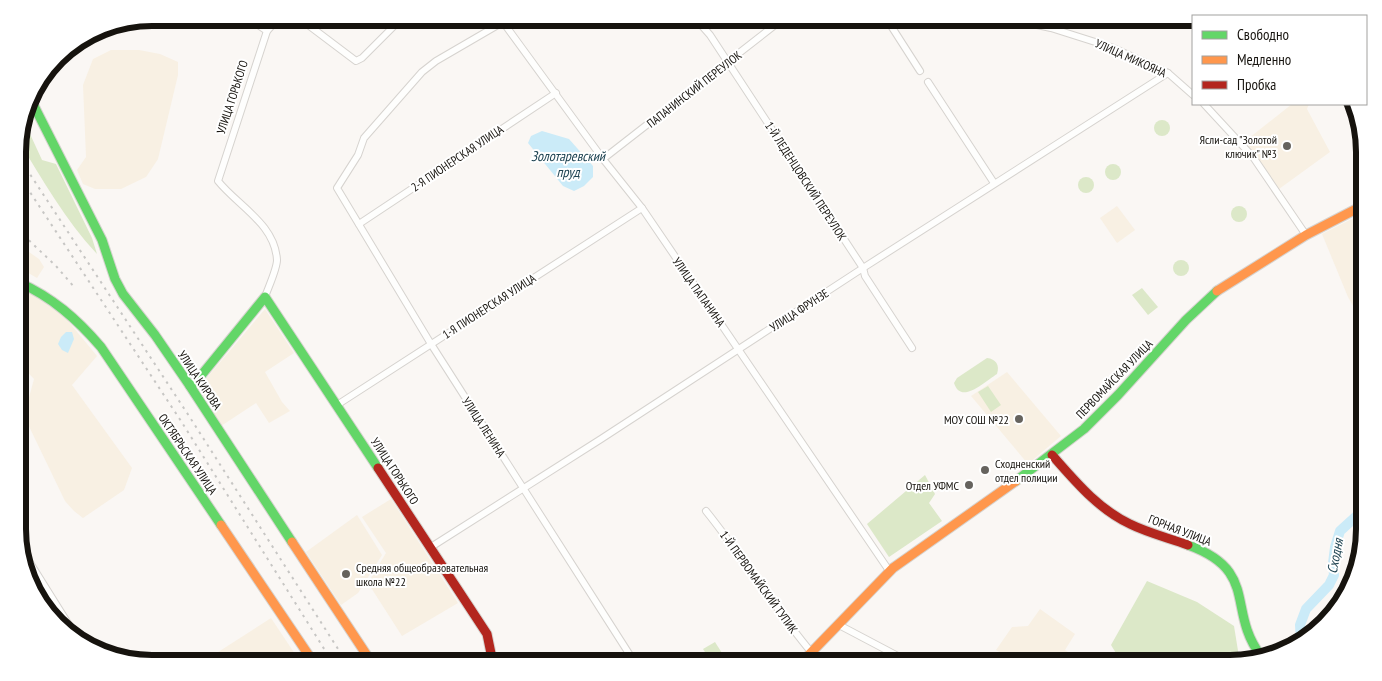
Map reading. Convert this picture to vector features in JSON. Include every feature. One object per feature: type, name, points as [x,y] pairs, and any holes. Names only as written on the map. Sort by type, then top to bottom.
[{"type":"street","name":"1-Й ЛЕДЕНЦОВСКИЙ ПЕРЕУЛОК","points":[[703,26],[863,268],[865,276],[912,348]]},
{"type":"street","name":"ПАПАНИНСКИЙ ПЕРЕУЛОК","points":[[603,159],[773,26]]},
{"type":"street","points":[[891,26],[920,71]]},
{"type":"street","name":"УЛИЦА МИКОЯНА","points":[[1045,26],[1111,47],[1168,73],[1192,94]]},
{"type":"street","points":[[261,27],[267,31]]},
{"type":"street","name":"УЛИЦА ГОРЬКОГО","points":[[190,386],[198,379],[265,297],[277,261],[272,239],[255,216],[228,193],[218,181],[267,31],[271,27]]},
{"type":"street","points":[[312,27],[356,61],[362,58],[393,27]]},
{"type":"street","name":"УЛИЦА ЛЕНИНА","points":[[490,27],[422,72],[364,138],[358,155],[337,188],[431,344],[630,655]]},
{"type":"street","name":"УЛИЦА ПАПАНИНА","points":[[506,27],[603,159],[642,208],[890,572]]},
{"type":"street","name":"УЛИЦА ФРУНЗЕ","points":[[431,547],[994,183],[1168,73]]},
{"type":"street","points":[[928,82],[994,183]]},
{"type":"street","name":"2-Я ПИОНЕРСКАЯ УЛИЦА","points":[[359,224],[556,93]]},
{"type":"street","points":[[1205,105],[1253,158],[1306,235]]},
{"type":"street","name":"УЛИЦА КИРОВА","points":[[35,108],[102,240],[115,278],[123,294],[155,335],[190,386],[366,655]]},
{"type":"street","name":"1-Я ПИОНЕРСКАЯ УЛИЦА","points":[[336,404],[642,208]]},
{"type":"street","name":"ПЕРВОМАЙСКАЯ УЛИЦА","points":[[812,653],[890,572],[1052,455],[1108,406],[1199,307],[1220,289],[1306,235],[1356,209]]},
{"type":"street","name":"ОКТЯБРЬСКАЯ УЛИЦА","points":[[27,285],[65,309],[82,325],[100,347],[308,655]]},
{"type":"street","name":"УЛИЦА ГОРЬКОГО","points":[[265,297],[487,634],[491,655]]},
{"type":"street","name":"ГОРНАЯ УЛИЦА","points":[[1052,455],[1087,493],[1120,520],[1188,545],[1221,562],[1233,577],[1250,640],[1257,652]]},
{"type":"street","name":"1-Й ПЕРВОМАЙСКИЙ ТУПИК","points":[[706,511],[741,556],[785,620],[812,653]]},
{"type":"street","points":[[32,566],[68,623]]},
{"type":"street","points":[[839,625],[895,654]]},
{"type":"shaded area","points":[[111,50],[139,50],[160,54],[178,62],[178,75],[158,159],[146,177],[121,189],[95,189],[83,184],[77,170],[86,157],[83,85],[93,59]]},
{"type":"shaded area","name":"Ясли-сад \"Золотой ключик\" №3","points":[[1291,105],[1309,105],[1307,109],[1330,152],[1279,189],[1244,142]]},
{"type":"shaded area","points":[[1117,206],[1135,230],[1117,243],[1100,218]]},
{"type":"shaded area","points":[[1356,217],[1356,311],[1348,297],[1322,234]]},
{"type":"shaded area","points":[[27,250],[39,259],[44,267],[37,278],[27,272]]},
{"type":"shaded area","points":[[27,291],[47,302],[68,321],[97,356],[72,385],[132,468],[124,490],[83,518],[65,501],[26,421],[26,407],[34,379],[26,371]]},
{"type":"shaded area","points":[[265,309],[294,353],[265,372],[282,402],[290,411],[269,423],[256,403],[221,426],[199,387]]},
{"type":"shaded area","name":"МОУ СОШ №22","points":[[1007,372],[1061,436],[1028,464],[971,396]]},
{"type":"shaded area","points":[[391,499],[458,603],[402,636],[368,583],[386,553],[362,517]]},
{"type":"shaded area","name":"Средняя общеобразовательная школа №22","points":[[357,515],[382,555],[358,593],[341,605],[306,552]]},
{"type":"shaded area","points":[[1040,609],[1075,634],[1065,650],[1071,654],[1004,654],[996,650],[1012,627],[1028,626]]},
{"type":"shaded area","points":[[271,618],[296,655],[214,655]]},
{"type":"green space","points":[[1162,120],[1170,128],[1162,136],[1154,128]]},
{"type":"green space","points":[[28,130],[42,160],[56,164],[92,238],[97,254],[65,214],[27,154]]},
{"type":"green space","points":[[1113,164],[1121,172],[1113,180],[1105,172]]},
{"type":"green space","points":[[1086,177],[1094,185],[1086,193],[1078,185]]},
{"type":"green space","points":[[1239,206],[1247,214],[1239,222],[1231,214]]},
{"type":"green space","points":[[1181,260],[1189,268],[1181,276],[1173,268]]},
{"type":"green space","points":[[1142,288],[1158,307],[1148,315],[1132,295]]},
{"type":"green space","points":[[987,358],[996,363],[998,368],[997,374],[973,390],[962,392],[957,389],[954,383],[957,378]]},
{"type":"green space","points":[[988,386],[1001,405],[991,412],[978,392]]},
{"type":"green space","points":[[925,475],[935,494],[929,503],[942,521],[889,557],[867,524]]},
{"type":"green space","points":[[1147,581],[1197,602],[1234,626],[1239,654],[1117,654],[1111,645]]},
{"type":"green space","points":[[715,642],[723,654],[707,654],[703,649]]},
{"type":"water","name":"Золотаревский пруд","points":[[542,131],[569,139],[593,166],[593,177],[584,186],[574,191],[563,186],[528,143],[531,136]]},
{"type":"water","points":[[66,332],[72,332],[74,339],[68,353],[62,350],[58,344]]},
{"type":"waterway","name":"Сходня","points":[[1301,634],[1300,625],[1306,609],[1329,585],[1334,575],[1335,547],[1340,531],[1356,516]]},
{"type":"railway","points":[[27,170],[189,416],[342,655]]},
{"type":"railway","points":[[27,187],[181,421],[328,655]]},
{"type":"railway","points":[[27,238],[56,266],[75,288]]},
{"type":"traffic: fast","points":[[35,108],[102,240],[115,279],[123,294],[155,335],[190,386],[292,542]]},
{"type":"traffic: fast","points":[[27,286],[63,310],[83,327],[101,347],[221,525]]},
{"type":"traffic: fast","points":[[1016,481],[1084,429],[1118,395],[1186,320],[1217,291]]},
{"type":"traffic: fast","points":[[190,386],[195,383],[265,297],[378,468]]},
{"type":"traffic: fast","points":[[1188,545],[1210,555],[1225,567],[1234,579],[1245,623],[1258,651]]},
{"type":"traffic: slow","points":[[1217,291],[1306,235],[1356,209]]},
{"type":"traffic: slow","points":[[809,654],[893,568],[1016,481]]},
{"type":"traffic: slow","points":[[221,525],[309,655]]},
{"type":"traffic: slow","points":[[292,542],[367,655]]},
{"type":"traffic: jam","points":[[1052,455],[1088,494],[1118,518],[1144,530],[1188,545]]},
{"type":"traffic: jam","points":[[378,468],[487,634],[491,655]]},
{"type":"place","name":"Ясли-сад \"Золотой ключик\" №3","points":[[1287,146]]},
{"type":"place","name":"МОУ СОШ №22","points":[[1019,419]]},
{"type":"place","name":"Сходненский отдел полиции","points":[[985,470]]},
{"type":"place","name":"Отдел УФМС","points":[[969,485]]},
{"type":"place","name":"Средняя общеобразовательная школа №22","points":[[346,574]]}]
